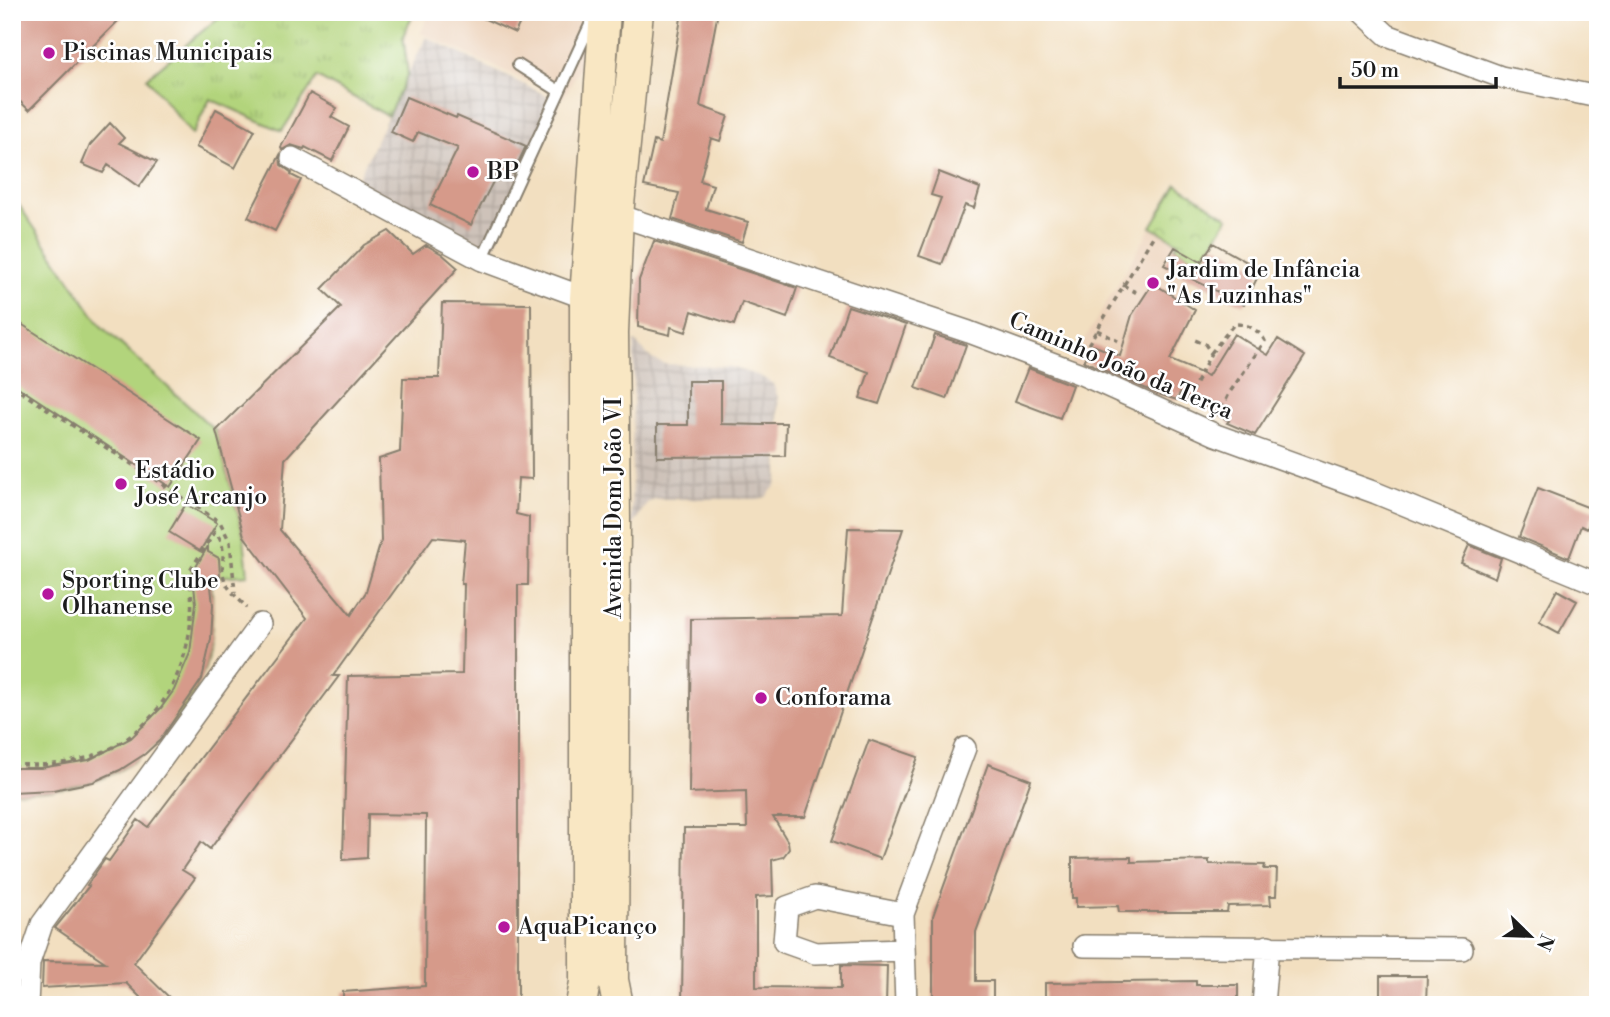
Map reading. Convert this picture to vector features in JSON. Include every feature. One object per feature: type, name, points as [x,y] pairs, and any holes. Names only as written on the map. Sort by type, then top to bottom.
[{"type":"main road","name":"Avenida Dom João VI","points":[[580,1005],[585,982],[584,298],[605,12]]},
{"type":"main road","name":"Avenida Dom João VI","points":[[618,1005],[613,981],[613,332],[618,215],[638,12]]},
{"type":"street","points":[[1362,12],[1387,35],[1488,72],[1598,97]]},
{"type":"street","points":[[292,158],[482,260],[584,298]]},
{"type":"street","name":"Caminho João da Terça","points":[[618,215],[969,332],[1072,371],[1216,435],[1376,493],[1598,584]]},
{"type":"street","points":[[22,1001],[29,963],[42,923],[260,624]]},
{"type":"street","points":[[906,1005],[903,914],[965,748]]},
{"type":"street","points":[[903,914],[815,897],[787,907],[785,942],[815,953],[904,950]]},
{"type":"street","points":[[1084,946],[1462,949]]},
{"type":"street","points":[[1263,1005],[1268,946]]},
{"type":"lane","points":[[482,260],[596,12]]},
{"type":"lane","points":[[518,65],[559,91]]},
{"type":"path","points":[[1072,371],[1154,235]]},
{"type":"path","points":[[1123,285],[1139,294]]},
{"type":"path","points":[[1177,418],[1211,353],[1234,324],[1241,323],[1260,332],[1265,341],[1230,392],[1218,417],[1216,435]]},
{"type":"path","points":[[1097,330],[1118,341]]},
{"type":"path","points":[[1192,339],[1205,344],[1211,353]]},
{"type":"path","points":[[12,386],[220,522],[230,541],[235,594]]},
{"type":"path","points":[[12,764],[59,764],[85,759],[129,736],[146,721],[171,688],[187,652],[193,602],[189,572],[215,532],[223,548],[224,581],[260,624]]},
{"type":"shaded area","points":[[430,12],[582,12],[580,67],[564,98],[421,33]]},
{"type":"shaded area","points":[[426,37],[560,102],[493,249],[356,182]]},
{"type":"shaded area","name":"Jardim de Infância \"As Luzinhas\"","points":[[1177,184],[1228,218],[1149,351],[1161,384],[1156,400],[1070,364]]},
{"type":"shaded area","points":[[634,341],[652,359],[664,364],[729,367],[760,376],[773,384],[778,398],[778,476],[776,485],[766,497],[656,499],[647,503],[631,527]]},
{"type":"green space","points":[[225,12],[414,12],[403,36],[408,74],[388,116],[317,77],[282,131],[210,99],[192,135],[147,78]]},
{"type":"green space","points":[[1177,184],[1228,218],[1201,262],[1175,247],[1178,242],[1151,227]]},
{"type":"green space","name":"Estádio José Arcanjo","points":[[12,195],[102,327],[216,431],[244,537],[248,575],[211,577],[212,626],[205,668],[187,706],[156,743],[126,766],[101,779],[42,791],[12,792]]},
{"type":"building","name":"Piscinas Municipais","points":[[12,12],[127,12],[29,110],[12,94]]},
{"type":"building","points":[[470,12],[525,12],[515,33]]},
{"type":"building","points":[[682,12],[718,12],[700,106],[728,116],[720,141],[711,138],[700,181],[713,185],[706,209],[748,222],[742,242],[672,219],[679,193],[644,186],[654,141],[660,143]]},
{"type":"building","points":[[310,93],[337,108],[331,117],[349,127],[332,161],[305,147],[304,149],[291,145],[282,150],[281,147]]},
{"type":"building","name":"BP","points":[[406,97],[526,146],[513,174],[500,168],[471,225],[430,205],[458,148],[418,132],[413,142],[391,132]]},
{"type":"building","points":[[216,109],[255,130],[235,168],[196,147]]},
{"type":"building","points":[[110,123],[124,138],[119,143],[157,162],[139,187],[108,165],[103,173],[82,164],[90,145]]},
{"type":"building","points":[[280,155],[281,165],[301,180],[275,231],[248,217]]},
{"type":"building","points":[[939,172],[980,188],[974,208],[965,205],[942,264],[919,256],[941,198],[931,195]]},
{"type":"building","points":[[389,231],[413,254],[426,245],[458,268],[285,459],[280,530],[351,615],[366,592],[381,541],[379,459],[400,452],[403,378],[439,378],[442,303],[531,304],[532,479],[518,478],[516,514],[529,517],[528,585],[518,585],[518,1005],[343,1005],[343,992],[425,986],[426,815],[368,814],[367,858],[343,860],[348,676],[462,674],[464,584],[461,584],[465,540],[433,537],[333,676],[339,676],[210,849],[201,842],[182,870],[195,878],[134,963],[177,1005],[148,1005],[126,983],[42,988],[43,961],[105,962],[55,928],[89,886],[87,885],[105,859],[109,861],[138,820],[148,827],[307,618],[244,536],[216,431],[341,307],[322,289],[364,245]]},
{"type":"building","points":[[654,241],[797,288],[787,318],[742,302],[734,325],[692,311],[686,332],[671,327],[670,335],[638,327],[639,280]]},
{"type":"building","points":[[1213,243],[1261,270],[1244,305],[1164,265],[1175,247],[1201,262]]},
{"type":"building","points":[[1153,283],[1195,310],[1170,360],[1208,376],[1234,334],[1268,355],[1278,339],[1305,356],[1255,435],[1227,423],[1229,421],[1180,393],[1177,400],[1158,394],[1084,361],[1093,345],[1120,356],[1132,315]]},
{"type":"building","points":[[848,306],[906,325],[879,404],[860,398],[869,372],[830,358]]},
{"type":"building","points":[[12,318],[201,440],[170,487],[12,383]]},
{"type":"building","points":[[935,335],[966,345],[947,399],[916,388]]},
{"type":"building","points":[[1028,368],[1072,385],[1060,418],[1015,401]]},
{"type":"building","points":[[688,381],[721,381],[721,424],[786,423],[785,456],[657,457],[657,425],[688,425]]},
{"type":"building","points":[[1538,488],[1595,510],[1587,529],[1581,526],[1569,558],[1519,537]]},
{"type":"building","points":[[186,504],[217,523],[200,551],[169,532]]},
{"type":"building","points":[[848,528],[903,529],[805,817],[773,817],[788,842],[789,849],[783,857],[772,860],[773,896],[756,897],[756,987],[841,988],[841,965],[887,966],[886,1005],[682,1005],[684,828],[747,828],[746,791],[689,793],[691,619],[842,616]]},
{"type":"building","points":[[1469,545],[1501,558],[1495,578],[1461,563]]},
{"type":"building","points":[[208,546],[208,552],[219,558],[220,576],[210,577],[213,605],[211,639],[202,679],[160,740],[145,754],[120,770],[93,782],[53,790],[12,792],[12,768],[41,768],[89,760],[131,738],[161,708],[174,690],[190,653],[196,603],[193,578],[189,579]]},
{"type":"building","points":[[1557,590],[1577,601],[1559,633],[1539,622]]},
{"type":"building","points":[[869,740],[918,757],[880,859],[832,841]]},
{"type":"building","points":[[988,764],[1031,780],[976,932],[976,981],[993,981],[993,1005],[933,1005],[933,916]]},
{"type":"building","points":[[1131,857],[1131,862],[1209,860],[1209,864],[1265,865],[1264,869],[1277,869],[1276,896],[1270,896],[1271,905],[1228,906],[1227,912],[1119,912],[1118,906],[1076,907],[1076,898],[1072,898],[1072,858]]},
{"type":"building","points":[[1380,976],[1427,976],[1426,1005],[1380,1005]]},
{"type":"building","points":[[1196,981],[1196,985],[1238,985],[1238,1005],[1045,1005],[1045,983]]},
{"type":"place","name":"Piscinas Municipais","points":[[49,53]]},
{"type":"place","name":"BP","points":[[473,172]]},
{"type":"place","name":"Jardim de Infância \"As Luzinhas\"","points":[[1153,283]]},
{"type":"place","name":"Estádio José Arcanjo","points":[[121,484]]},
{"type":"place","name":"Sporting Clube Olhanense","points":[[48,594]]},
{"type":"place","name":"Conforama","points":[[761,698]]},
{"type":"place","name":"AquaPicanço","points":[[504,927]]}]
